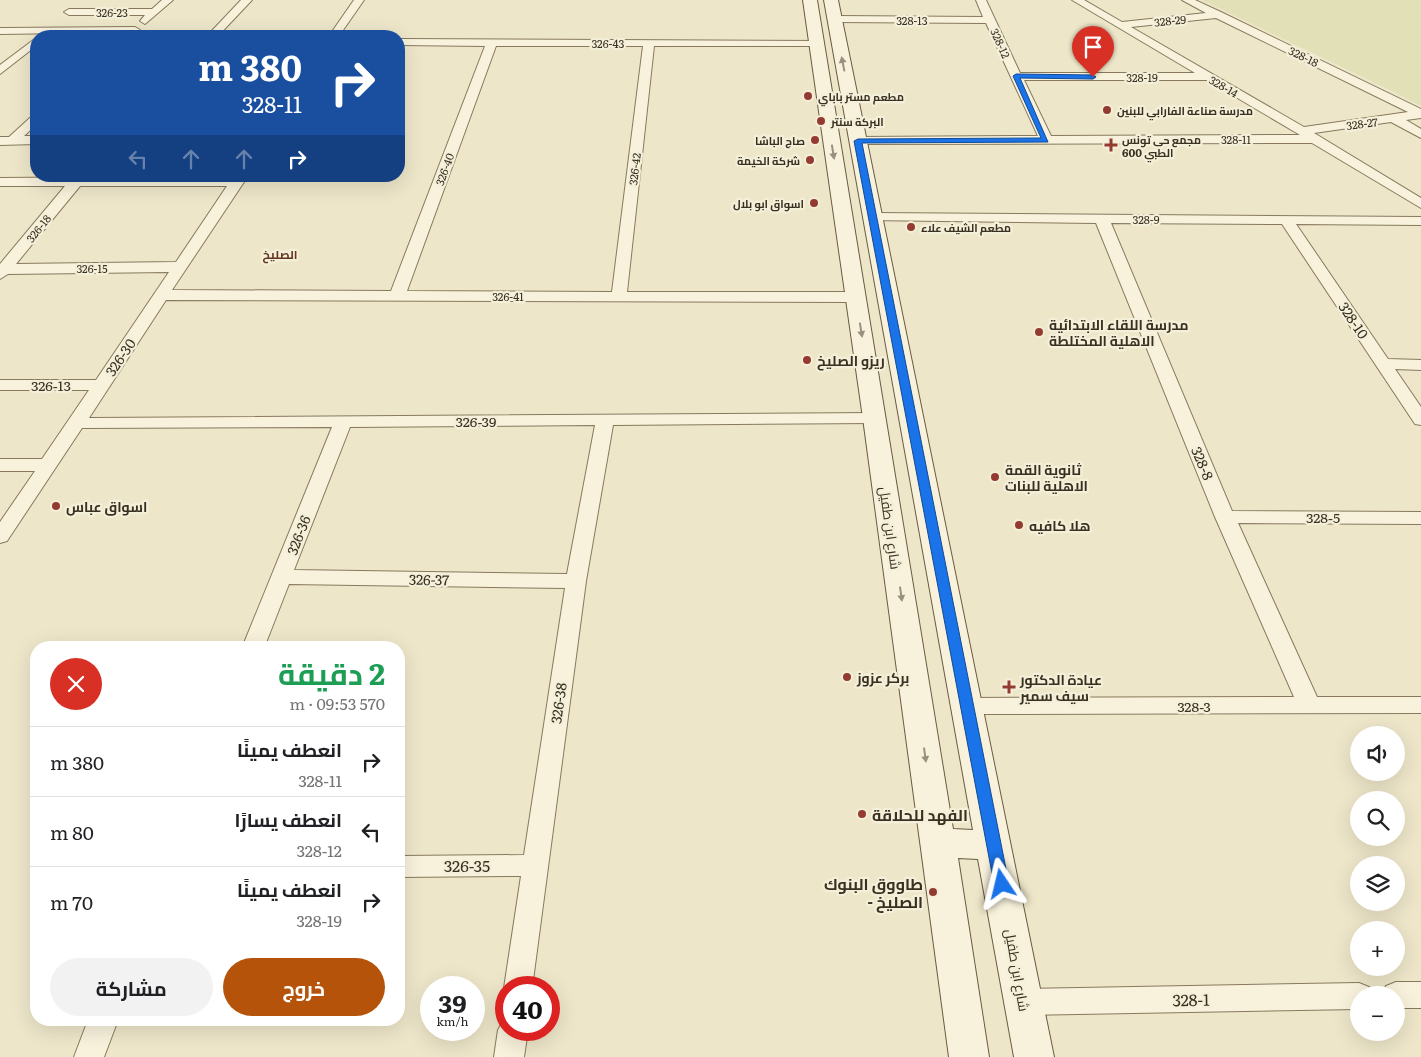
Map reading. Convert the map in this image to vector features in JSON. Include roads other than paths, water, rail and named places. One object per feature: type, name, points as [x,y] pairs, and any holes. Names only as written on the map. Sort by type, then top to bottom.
[{"type":"street","points":[[135,30],[168,0]]},
{"type":"street","points":[[218,30],[247,0]]},
{"type":"street","points":[[338,30],[359,0]]},
{"type":"street","name":"شارع ابن طفيل","points":[[810,0],[875,418],[969,1057]]},
{"type":"street","name":"328-12","points":[[981,0],[1046,140]]},
{"type":"street","name":"328-14","points":[[1077,0],[1302,131],[1421,204]]},
{"type":"street","name":"328-18","points":[[1187,0],[1421,114]]},
{"type":"street","name":"شارع ابن طفيل","points":[[833,10],[995,845],[1034,1057]]},
{"type":"street","name":"328-13","points":[[833,10],[990,20]]},
{"type":"street","name":"326-23","points":[[69,12],[154,12]]},
{"type":"street","name":"328-29","points":[[1120,25],[1219,15]]},
{"type":"street","points":[[0,31],[30,33]]},
{"type":"street","name":"326-43","points":[[405,42],[816,43]]},
{"type":"street","name":"326-40","points":[[397,296],[492,42]]},
{"type":"street","name":"326-42","points":[[619,296],[649,43]]},
{"type":"street","points":[[0,71],[30,46]]},
{"type":"street","name":"328-19","points":[[1016,76],[1208,77]]},
{"type":"street","name":"328-27","points":[[1302,131],[1421,114]]},
{"type":"street","points":[[1395,119],[1421,134]]},
{"type":"street","points":[[6,141],[30,123]]},
{"type":"street","name":"328-11","points":[[858,141],[1315,139]]},
{"type":"street","points":[[6,141],[30,140]]},
{"type":"street","points":[[0,182],[76,182]]},
{"type":"street","name":"326-18","points":[[2,272],[76,182]]},
{"type":"street","name":"326-30","points":[[0,537],[237,182]]},
{"type":"street","name":"328-9","points":[[872,217],[1421,221]]},
{"type":"street","name":"328-8","points":[[1102,219],[1225,516],[1309,705]]},
{"type":"street","name":"328-10","points":[[1286,220],[1421,420]]},
{"type":"street","points":[[849,258],[880,259]]},
{"type":"street","name":"326-15","points":[[2,272],[180,268]]},
{"type":"street","name":"326-41","points":[[162,295],[855,296]]},
{"type":"street","points":[[1384,364],[1421,365]]},
{"type":"street","name":"326-13","points":[[0,385],[102,385]]},
{"type":"street","name":"326-39","points":[[76,423],[875,418]]},
{"type":"street","name":"326-38","points":[[520,976],[576,581],[605,420]]},
{"type":"street","name":"326-36","points":[[256,641],[343,422]]},
{"type":"street","points":[[0,465],[48,465]]},
{"type":"street","name":"328-5","points":[[1225,516],[1421,518]]},
{"type":"street","name":"326-37","points":[[282,577],[576,581]]},
{"type":"street","name":"328-3","points":[[967,706],[1421,706]]},
{"type":"street","points":[[938,843],[995,845]]},
{"type":"street","name":"326-35","points":[[405,866],[535,865]]},
{"type":"street","points":[[1405,995],[1421,995]]},
{"type":"street","name":"328-1","points":[[1023,1002],[1350,996]]},
{"type":"street","points":[[88,1057],[101,1026]]},
{"type":"street","points":[[509,1057],[511,1041]]},
{"type":"place","name":"مطعم مستر باباي","points":[[808,96]]},
{"type":"place","name":"مدرسة صناعة الفارابي للبنين","points":[[1107,110]]},
{"type":"place","name":"البركة سنتر","points":[[821,121]]},
{"type":"place","name":"صاج الباشا","points":[[815,140]]},
{"type":"place","name":"مجمع حي تونس الطبي 600","points":[[1111,145]]},
{"type":"place","name":"شركة الخيمة","points":[[810,160]]},
{"type":"place","name":"اسواق ابو بلال","points":[[814,203]]},
{"type":"place","name":"مطعم الشيف علاء","points":[[911,227]]},
{"type":"place","name":"مدرسة اللقاء الابتدائية الاهلية المختلطة","points":[[1039,332]]},
{"type":"place","name":"ريزو الصليخ","points":[[807,360]]},
{"type":"place","name":"ثانوية القمة الاهلية للبنات","points":[[995,477]]},
{"type":"place","name":"اسواق عباس","points":[[56,506]]},
{"type":"place","name":"هلا كافيه","points":[[1019,525]]},
{"type":"place","name":"بركر عزوز","points":[[847,677]]},
{"type":"place","name":"عيادة الدكتور سيف سمير","points":[[1009,687]]},
{"type":"place","name":"الفهد للحلاقة","points":[[862,814]]},
{"type":"place","name":"طاووق البنوك - الصليخ","points":[[933,892]]},
{"type":"district","name":"الصليخ","points":[[280,254]]}]
